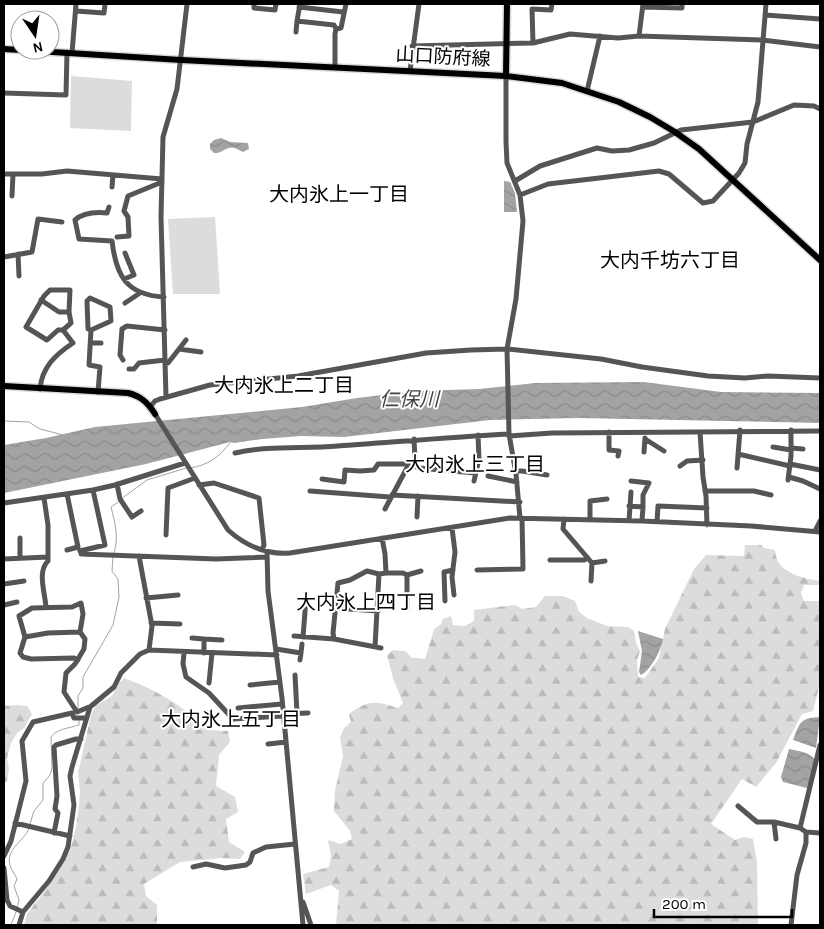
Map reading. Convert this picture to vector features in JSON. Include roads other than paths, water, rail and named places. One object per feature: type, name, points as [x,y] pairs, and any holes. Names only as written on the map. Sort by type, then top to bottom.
[{"type":"main road","points":[[506,76],[507,4]]},
{"type":"main road","name":"山口防府線","points":[[4,49],[506,76],[544,80],[587,90],[632,108],[675,132],[698,149],[820,260]]},
{"type":"main road","points":[[4,386],[128,393],[137,395],[150,407],[155,415]]},
{"type":"street","points":[[4,93],[66,95],[76,4]]},
{"type":"street","points":[[76,11],[104,13],[105,4]]},
{"type":"street","points":[[166,397],[162,217],[163,137],[178,89],[187,4]]},
{"type":"street","points":[[254,4],[254,8],[275,10],[276,4]]},
{"type":"street","points":[[336,30],[340,28],[346,4]]},
{"type":"street","points":[[410,70],[419,4]]},
{"type":"street","points":[[533,43],[532,7],[551,10],[552,4]]},
{"type":"street","points":[[639,36],[643,5],[682,8],[682,4]]},
{"type":"street","points":[[520,196],[548,184],[659,170],[669,174],[702,203],[713,201],[739,173],[745,163],[747,144],[758,102],[766,4]]},
{"type":"street","points":[[296,32],[299,5],[344,12]]},
{"type":"street","points":[[765,15],[820,19]]},
{"type":"street","points":[[298,21],[334,25],[336,30],[335,67]]},
{"type":"street","points":[[412,46],[422,44],[533,43],[570,34],[618,38],[639,36],[762,40],[820,47]]},
{"type":"street","points":[[587,90],[600,36]]},
{"type":"street","points":[[476,570],[522,569],[520,502],[509,434],[507,349],[516,299],[523,222],[520,196],[509,170],[506,150],[506,76]]},
{"type":"street","points":[[515,181],[540,166],[592,150],[629,150],[654,143],[675,132],[688,128],[753,122],[794,106],[814,106],[820,109]]},
{"type":"street","points":[[4,174],[67,171],[162,180]]},
{"type":"street","points":[[12,196],[13,174]]},
{"type":"street","points":[[112,187],[113,175]]},
{"type":"street","points":[[117,237],[129,236],[128,217],[124,211],[128,196],[162,180]]},
{"type":"street","points":[[108,213],[78,217],[74,224],[79,240],[112,241],[115,261],[124,279],[136,290],[148,296],[164,296]]},
{"type":"street","points":[[4,257],[32,252],[38,219],[62,222]]},
{"type":"street","points":[[18,254],[19,276]]},
{"type":"street","points":[[124,279],[134,275],[128,256]]},
{"type":"street","points":[[50,290],[70,290],[69,312],[73,322],[64,330],[58,330],[47,340],[26,327],[41,300],[50,290]]},
{"type":"street","points":[[125,303],[140,292]]},
{"type":"street","points":[[91,330],[111,322],[110,307],[90,298],[87,301],[86,309],[88,329],[91,330],[89,365],[100,367],[98,392]]},
{"type":"street","points":[[41,300],[59,312],[69,312]]},
{"type":"street","points":[[123,360],[120,355],[122,328],[127,326],[150,327],[164,330]]},
{"type":"street","points":[[40,389],[47,364],[56,354],[72,343],[64,330]]},
{"type":"street","points":[[129,369],[134,369],[139,363],[168,363],[186,340]]},
{"type":"street","points":[[91,343],[101,343]]},
{"type":"street","points":[[179,349],[192,354],[201,352]]},
{"type":"street","points":[[150,407],[155,401],[210,385],[298,376],[426,353],[507,349],[602,359],[642,368],[708,376],[820,378]]},
{"type":"street","points":[[155,415],[228,530],[265,553]]},
{"type":"street","points":[[737,468],[740,430]]},
{"type":"street","points":[[235,453],[291,446],[335,447],[478,435],[740,430],[820,431]]},
{"type":"street","points":[[791,430],[788,479],[803,481],[820,489]]},
{"type":"street","points":[[608,432],[609,450],[618,451],[618,456]]},
{"type":"street","points":[[644,452],[645,432]]},
{"type":"street","points":[[700,432],[707,525]]},
{"type":"street","points":[[474,481],[479,459],[478,435]]},
{"type":"street","points":[[385,509],[409,464],[415,459],[414,439]]},
{"type":"street","points":[[645,439],[664,451]]},
{"type":"street","points":[[773,447],[803,449]]},
{"type":"street","points":[[738,454],[820,470]]},
{"type":"street","points":[[4,503],[94,490],[117,484],[184,460]]},
{"type":"street","points":[[680,466],[687,461],[703,460]]},
{"type":"street","points":[[322,479],[344,482],[345,470],[374,470],[378,464],[409,464],[419,468],[475,473]]},
{"type":"street","points":[[516,472],[522,471],[547,475]]},
{"type":"street","points":[[488,476],[517,482]]},
{"type":"street","points":[[166,535],[168,488],[195,478]]},
{"type":"street","points":[[631,481],[649,483],[643,495],[642,521]]},
{"type":"street","points":[[199,486],[214,483],[259,498],[268,591],[280,682],[303,925]]},
{"type":"street","points":[[117,484],[121,500],[132,517],[141,511]]},
{"type":"street","points":[[94,490],[105,545],[80,551],[81,554],[216,559],[265,553],[290,553],[496,520],[521,518],[751,526],[818,532],[820,521]]},
{"type":"street","points":[[310,491],[520,502]]},
{"type":"street","points":[[705,492],[754,491],[770,495]]},
{"type":"street","points":[[629,521],[631,492]]},
{"type":"street","points":[[67,494],[78,547],[67,550]]},
{"type":"street","points":[[417,517],[418,496]]},
{"type":"street","points":[[44,498],[48,524],[48,561],[45,564],[42,575],[46,607]]},
{"type":"street","points":[[590,520],[590,501],[607,499]]},
{"type":"street","points":[[629,506],[643,507]]},
{"type":"street","points":[[657,522],[658,506],[707,508]]},
{"type":"street","points":[[564,519],[563,529],[590,560],[591,581]]},
{"type":"street","points":[[452,528],[455,552],[452,578],[454,595]]},
{"type":"street","points":[[20,538],[18,545],[20,558]]},
{"type":"street","points":[[382,538],[386,573]]},
{"type":"street","points":[[139,556],[151,623],[149,650]]},
{"type":"street","points":[[4,559],[48,557]]},
{"type":"street","points":[[550,560],[605,561]]},
{"type":"street","points":[[445,601],[444,572],[453,570]]},
{"type":"street","points":[[334,639],[334,608],[338,584],[367,571],[379,574],[403,572],[407,574],[421,571]]},
{"type":"street","points":[[294,636],[334,639],[378,647],[379,574]]},
{"type":"street","points":[[407,574],[407,608]]},
{"type":"street","points":[[4,584],[24,581]]},
{"type":"street","points":[[146,598],[178,595]]},
{"type":"street","points":[[303,637],[306,599]]},
{"type":"street","points":[[4,605],[17,602]]},
{"type":"street","points":[[78,660],[74,658],[31,659],[23,657],[20,653],[25,637],[19,616],[32,608],[72,607],[81,603],[83,614],[80,632],[85,639],[84,648],[78,660],[66,672],[64,692],[77,712],[82,711],[88,706],[90,707],[114,687],[121,673],[140,654],[149,650],[269,656],[276,652],[301,653]]},
{"type":"street","points":[[334,608],[378,611]]},
{"type":"street","points":[[151,623],[180,624]]},
{"type":"street","points":[[25,637],[80,632]]},
{"type":"street","points":[[192,638],[222,640]]},
{"type":"street","points":[[204,639],[204,653]]},
{"type":"street","points":[[300,660],[302,644]]},
{"type":"street","points":[[184,652],[182,664],[186,677],[209,693],[233,719],[308,713]]},
{"type":"street","points":[[209,683],[212,653]]},
{"type":"street","points":[[295,675],[297,713]]},
{"type":"street","points":[[250,685],[280,682]]},
{"type":"street","points":[[238,708],[247,705],[260,708],[282,704]]},
{"type":"street","points":[[20,925],[23,912],[49,881],[68,847],[74,805],[70,776],[90,707]]},
{"type":"street","points":[[4,856],[11,841],[26,782],[22,741],[33,722],[72,713],[74,718],[86,718]]},
{"type":"street","points":[[54,832],[58,812],[54,809],[57,796],[54,747],[81,739]]},
{"type":"street","points":[[268,744],[286,742]]},
{"type":"street","points":[[800,828],[820,745]]},
{"type":"street","points":[[738,806],[757,822],[774,822],[800,828],[806,832],[820,833]]},
{"type":"street","points":[[774,822],[776,839]]},
{"type":"street","points":[[15,823],[70,836]]},
{"type":"street","points":[[791,925],[797,875],[806,843],[806,832]]},
{"type":"street","points":[[193,867],[206,864],[225,868],[246,865],[250,862],[253,853],[266,847],[295,844]]},
{"type":"street","points":[[4,868],[6,900],[10,906],[23,912]]},
{"type":"street","points":[[301,900],[311,925]]},
{"type":"water","points":[[221,138],[230,142],[248,143],[249,149],[243,152],[232,147],[214,153],[210,149],[210,144],[214,140]]},
{"type":"water","points":[[504,181],[510,182],[515,193],[517,212],[504,212]]},
{"type":"water","name":"仁保川","points":[[644,382],[721,392],[820,393],[820,423],[579,418],[490,420],[344,437],[301,436],[262,439],[230,442],[146,464],[4,493],[4,445],[95,427],[302,407],[417,391],[479,389],[535,383]]},
{"type":"water","points":[[638,631],[663,639],[655,659],[641,675],[639,672],[642,651]]},
{"type":"water","points":[[820,717],[816,748],[793,740],[802,722],[808,718]]},
{"type":"water","points":[[789,749],[800,751],[813,757],[815,760],[811,780],[807,788],[783,782],[781,777]]},
{"type":"waterway","points":[[4,421],[29,422],[40,429],[63,435]]},
{"type":"waterway","points":[[190,468],[213,460],[230,443]]},
{"type":"waterway","points":[[121,499],[147,480],[186,468]]},
{"type":"waterway","points":[[114,553],[116,536],[111,507],[118,502]]},
{"type":"waterway","points":[[78,708],[78,696],[83,688],[83,677],[113,625],[119,597],[118,579],[112,571],[113,557]]},
{"type":"waterway","points":[[30,824],[34,811],[43,800],[43,783],[50,775],[52,768],[51,737],[60,730],[79,725],[79,719]]},
{"type":"waterway","points":[[17,908],[19,900],[14,886],[17,879],[9,859],[10,854],[29,828]]},
{"type":"waterway","points":[[11,925],[16,912]]},
{"type":"district","name":"大内氷上一丁目","points":[[339,194]]},
{"type":"district","name":"大内千坊六丁目","points":[[670,260]]},
{"type":"district","name":"大内氷上二丁目","points":[[284,385]]},
{"type":"district","name":"大内氷上三丁目","points":[[475,464]]},
{"type":"district","name":"大内氷上四丁目","points":[[366,602]]},
{"type":"district","name":"大内氷上五丁目","points":[[231,719]]}]
